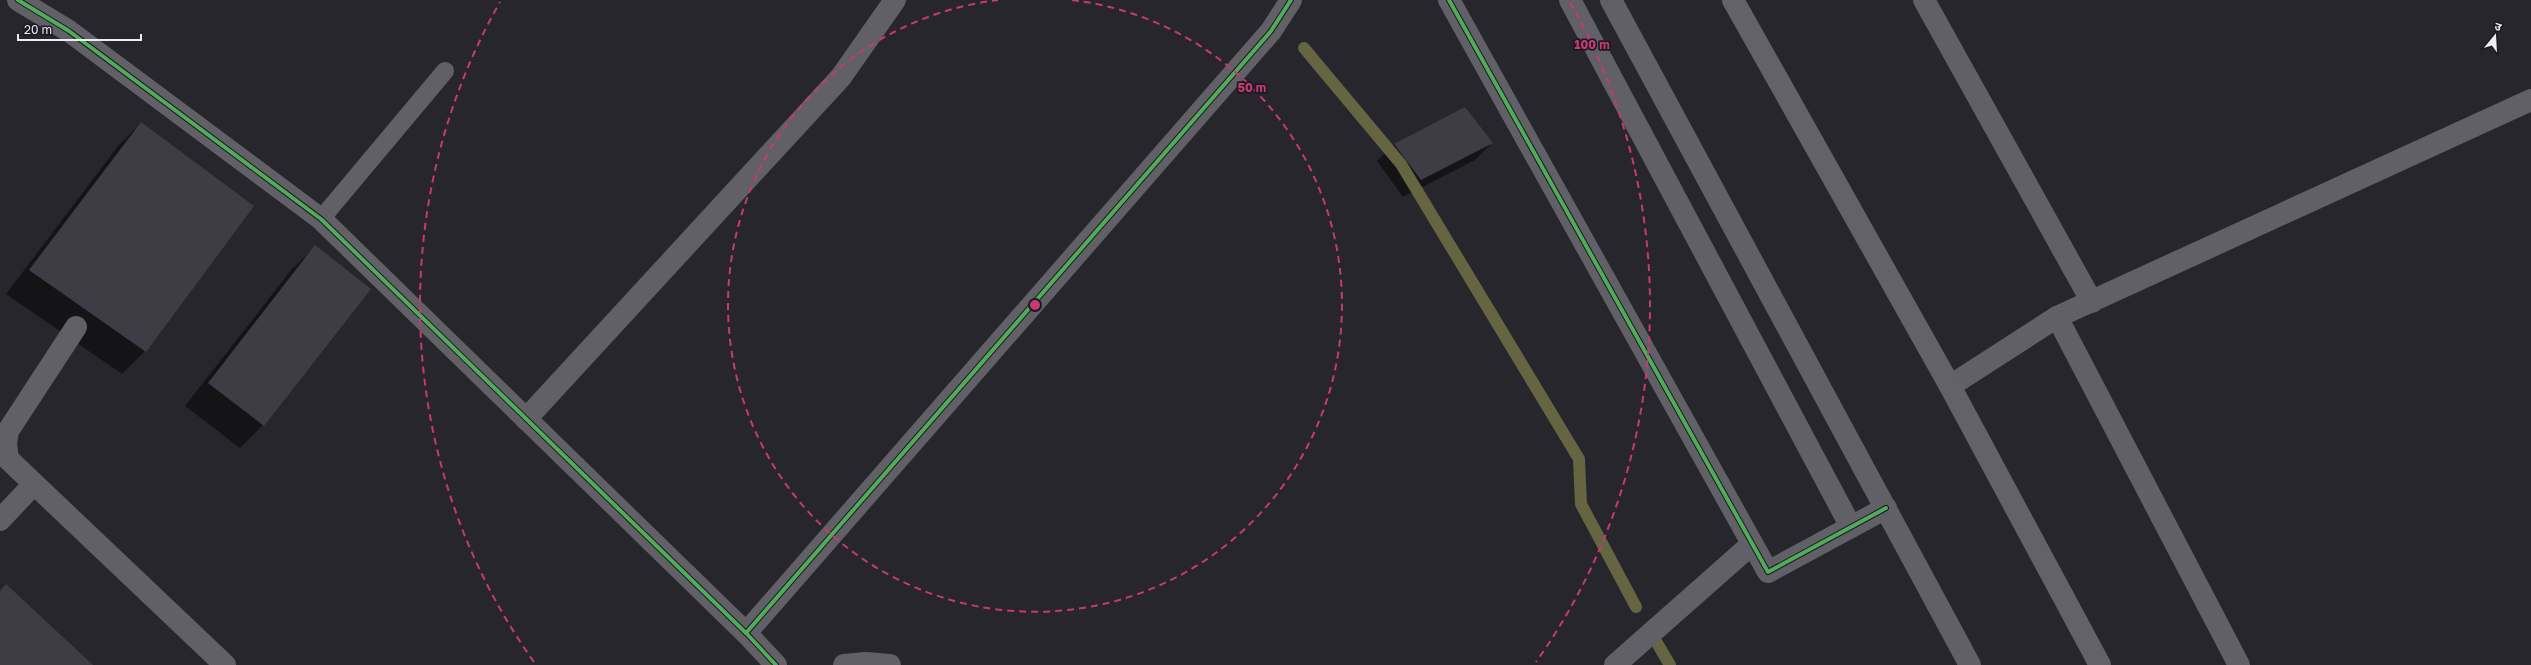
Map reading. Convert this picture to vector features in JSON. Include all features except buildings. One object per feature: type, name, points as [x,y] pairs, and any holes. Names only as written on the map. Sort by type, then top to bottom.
[{"type":"main road","points":[[1733,0],[1950,386],[2100,665]]},
{"type":"street","points":[[18,0],[69,31],[321,219],[746,632],[776,665]]},
{"type":"street","points":[[526,419],[841,77],[895,0]]},
{"type":"street","points":[[746,632],[1271,31],[1291,0]]},
{"type":"street","points":[[1448,0],[1768,572],[1886,508]]},
{"type":"street","points":[[1570,0],[1851,527]]},
{"type":"street","points":[[1611,0],[1970,665]]},
{"type":"street","points":[[1924,0],[2092,302]]},
{"type":"street","points":[[1950,386],[2057,317],[2531,100]]},
{"type":"street","points":[[2057,317],[2239,665]]},
{"type":"street","points":[[76,328],[8,432],[6,444],[8,459],[225,665]]},
{"type":"street","points":[[0,520],[34,484]]},
{"type":"street","points":[[1615,665],[1752,544]]},
{"type":"street","points":[[844,665],[866,663],[890,665]]},
{"type":"lane","points":[[321,219],[445,71]]},
{"type":"waterway","points":[[1304,48],[1401,164],[1579,459],[1581,504],[1636,607]]},
{"type":"waterway","points":[[1657,643],[1670,665]]},
{"type":"cycle path","points":[[18,0],[69,31],[321,219],[746,633],[776,665]]},
{"type":"cycle path","points":[[746,633],[1271,31],[1291,0]]},
{"type":"cycle path","points":[[1449,0],[1768,572],[1886,508]]}]
